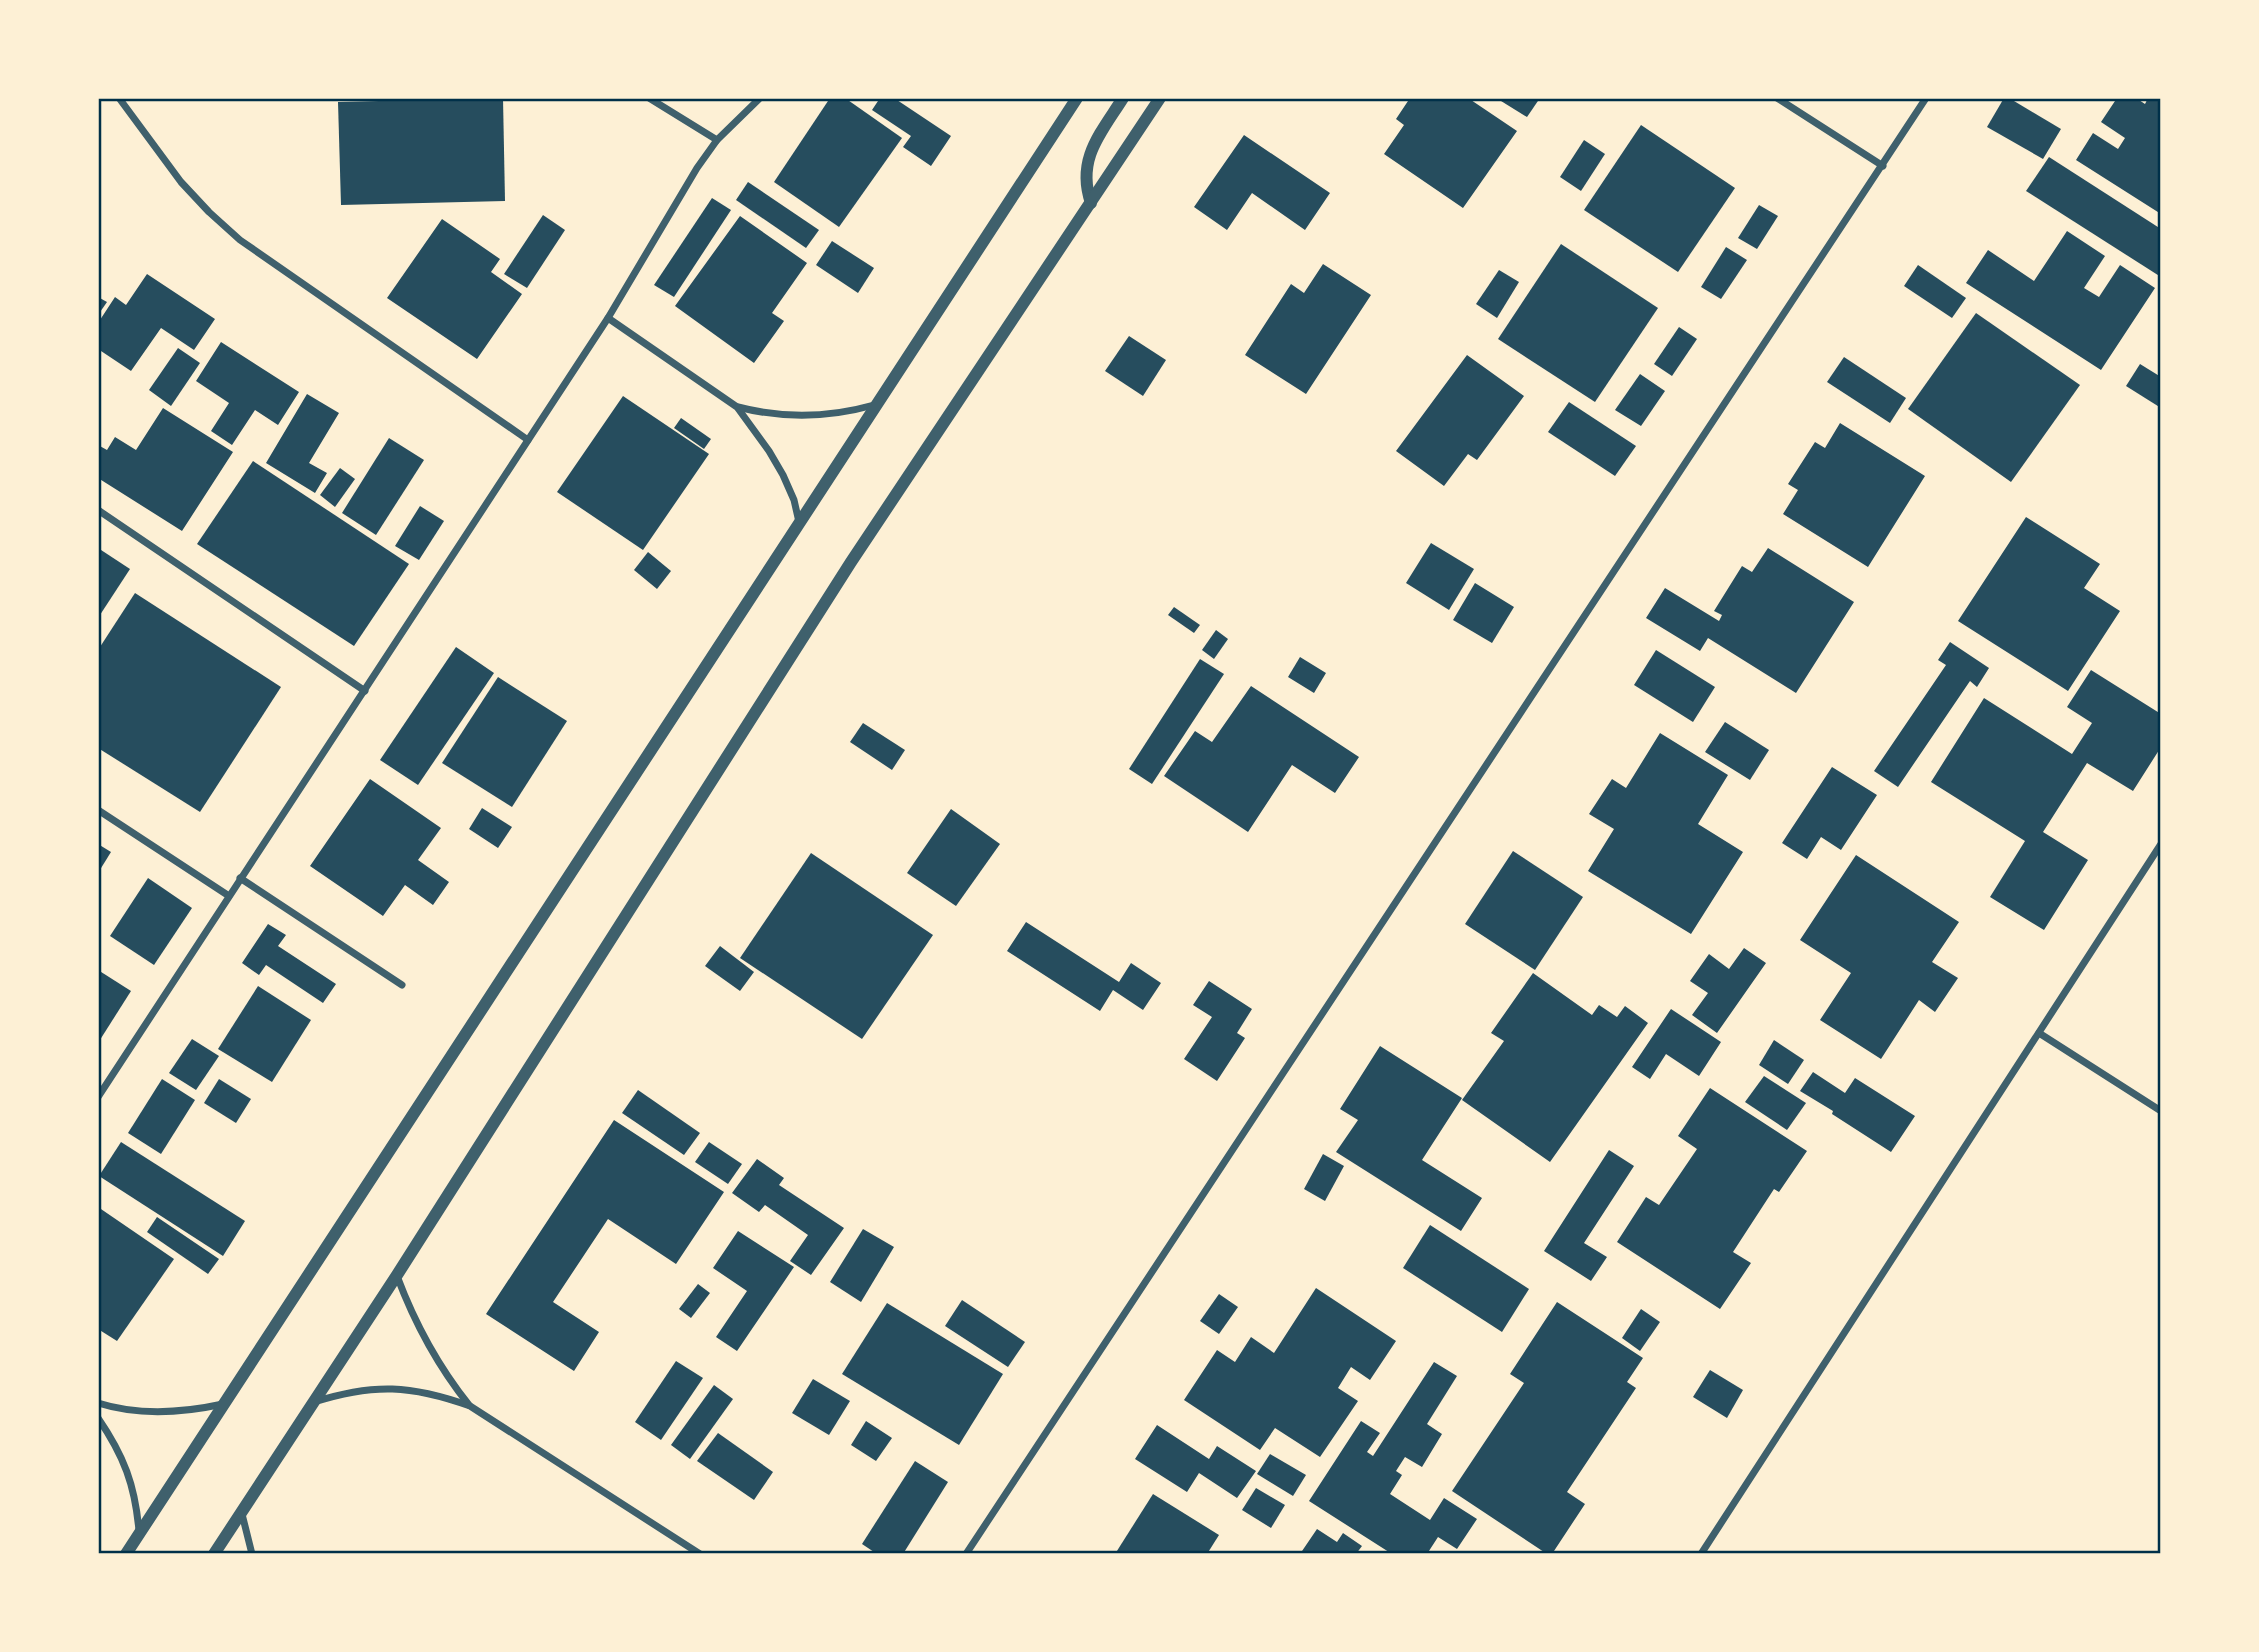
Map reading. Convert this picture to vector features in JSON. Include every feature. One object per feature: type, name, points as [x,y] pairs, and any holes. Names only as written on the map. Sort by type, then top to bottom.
[{"type":"street","points":[[119,98],[181,182],[240,240],[528,440]]},
{"type":"street","points":[[649,98],[717,140]]},
{"type":"street","points":[[98,1097],[608,318],[677,200],[717,140],[760,98]]},
{"type":"street","points":[[126,1554],[800,526],[1077,98]]},
{"type":"street","points":[[1091,202],[1086,188],[1088,157],[1124,98]]},
{"type":"street","points":[[214,1554],[397,1275],[851,562],[1160,98]]},
{"type":"street","points":[[1777,98],[1883,166]]},
{"type":"street","points":[[966,1554],[1926,98]]},
{"type":"street","points":[[608,318],[737,407],[783,475],[794,500],[800,526]]},
{"type":"street","points":[[737,407],[764,414],[793,417],[849,412],[877,405]]},
{"type":"street","points":[[98,510],[365,691]]},
{"type":"street","points":[[98,810],[229,896]]},
{"type":"street","points":[[1701,1554],[2161,844]]},
{"type":"street","points":[[240,878],[402,985]]},
{"type":"street","points":[[2039,1032],[2161,1111]]},
{"type":"street","points":[[397,1275],[429,1348],[470,1406]]},
{"type":"street","points":[[314,1402],[344,1392],[376,1388],[439,1395],[470,1406],[699,1554]]},
{"type":"street","points":[[98,1403],[164,1412],[195,1410],[224,1404]]},
{"type":"street","points":[[98,1419],[116,1444],[128,1472],[136,1502],[139,1533]]},
{"type":"street","points":[[242,1513],[252,1554]]},
{"type":"building","points":[[503,98],[505,201],[341,205],[338,102]]},
{"type":"building","points":[[830,98],[845,98],[902,138],[839,227],[774,182]]},
{"type":"building","points":[[880,98],[894,98],[951,136],[931,166],[903,147],[911,136],[872,110]]},
{"type":"building","points":[[1410,98],[1468,98],[1517,131],[1463,208],[1384,154],[1404,125],[1396,119]]},
{"type":"building","points":[[1503,98],[1540,98],[1527,117],[1501,101]]},
{"type":"building","points":[[2004,98],[2009,98],[2061,129],[2043,159],[1987,127]]},
{"type":"building","points":[[2117,98],[2136,98],[2145,104],[2148,98],[2161,98],[2161,214],[2076,160],[2093,133],[2118,149],[2125,138],[2101,122]]},
{"type":"building","points":[[1641,125],[1735,188],[1678,272],[1584,210]]},
{"type":"building","points":[[1244,135],[1330,193],[1305,230],[1252,193],[1227,230],[1194,207]]},
{"type":"building","points":[[1584,140],[1605,154],[1581,191],[1560,177]]},
{"type":"building","points":[[2049,157],[2161,229],[2161,277],[2026,191]]},
{"type":"building","points":[[748,182],[819,230],[806,248],[736,200]]},
{"type":"building","points":[[712,198],[731,210],[674,297],[654,285]]},
{"type":"building","points":[[1759,205],[1778,216],[1757,249],[1738,238]]},
{"type":"building","points":[[543,215],[565,230],[527,288],[504,274]]},
{"type":"building","points":[[740,216],[807,263],[772,313],[784,321],[754,363],[675,306]]},
{"type":"building","points":[[442,219],[500,259],[491,272],[522,294],[477,359],[387,298]]},
{"type":"building","points":[[2067,231],[2105,256],[2084,288],[2099,297],[2120,265],[2155,288],[2101,370],[1966,283],[1988,250],[2034,281]]},
{"type":"building","points":[[832,241],[874,268],[858,293],[816,265]]},
{"type":"building","points":[[1561,244],[1658,308],[1595,402],[1498,339]]},
{"type":"building","points":[[1726,247],[1747,260],[1721,299],[1701,287]]},
{"type":"building","points":[[1323,264],[1371,295],[1306,394],[1245,355],[1291,284],[1304,293]]},
{"type":"building","points":[[1918,265],[1966,298],[1952,318],[1904,286]]},
{"type":"building","points":[[1499,270],[1519,282],[1497,318],[1476,304]]},
{"type":"building","points":[[147,274],[215,319],[194,350],[161,328],[131,371],[98,349],[98,323],[115,297],[126,305]]},
{"type":"building","points":[[98,297],[107,302],[98,315]]},
{"type":"building","points":[[1976,313],[2080,385],[2011,482],[1908,409]]},
{"type":"building","points":[[1679,327],[1697,339],[1672,376],[1654,364]]},
{"type":"building","points":[[1129,336],[1166,360],[1143,396],[1105,371]]},
{"type":"building","points":[[221,342],[299,392],[278,425],[255,410],[232,445],[211,431],[229,403],[196,381]]},
{"type":"building","points":[[178,348],[200,363],[171,406],[149,390]]},
{"type":"building","points":[[1467,355],[1524,396],[1477,460],[1468,454],[1444,486],[1396,451]]},
{"type":"building","points":[[1844,357],[1906,398],[1890,423],[1827,382]]},
{"type":"building","points":[[2140,364],[2161,377],[2161,408],[2126,386]]},
{"type":"building","points":[[1640,374],[1665,391],[1641,426],[1615,410]]},
{"type":"building","points":[[307,394],[339,413],[309,463],[327,473],[315,493],[266,463]]},
{"type":"building","points":[[623,396],[709,454],[643,550],[557,492]]},
{"type":"building","points":[[1569,402],[1636,446],[1615,476],[1548,432]]},
{"type":"building","points":[[163,408],[233,452],[182,531],[98,478],[98,445],[107,450],[115,437],[136,450]]},
{"type":"building","points":[[681,418],[711,439],[704,449],[674,428]]},
{"type":"building","points":[[1840,423],[1925,476],[1868,567],[1783,514],[1798,490],[1788,484],[1815,442],[1825,448]]},
{"type":"building","points":[[389,438],[424,460],[376,535],[342,513]]},
{"type":"building","points":[[253,461],[409,564],[354,646],[197,544]]},
{"type":"building","points":[[340,468],[355,479],[335,507],[320,495]]},
{"type":"building","points":[[420,506],[444,521],[419,560],[395,546]]},
{"type":"building","points":[[2026,517],[2100,564],[2084,588],[2120,611],[2068,691],[1958,621]]},
{"type":"building","points":[[1431,543],[1474,569],[1449,610],[1406,583]]},
{"type":"building","points":[[98,548],[130,569],[98,618]]},
{"type":"building","points":[[1768,548],[1854,602],[1796,693],[1708,638],[1700,651],[1646,618],[1665,588],[1719,621],[1722,615],[1714,611],[1742,566],[1752,572]]},
{"type":"building","points":[[648,552],[671,571],[657,589],[634,570]]},
{"type":"building","points":[[1475,583],[1514,607],[1492,643],[1453,620]]},
{"type":"building","points":[[135,593],[281,687],[200,812],[98,748],[98,650]]},
{"type":"building","points":[[1174,607],[1200,625],[1194,633],[1168,615]]},
{"type":"building","points":[[1216,630],[1228,639],[1214,659],[1202,650]]},
{"type":"building","points":[[1950,642],[1989,668],[1977,687],[1970,681],[1898,787],[1874,771],[1946,665],[1938,660]]},
{"type":"building","points":[[456,647],[494,673],[418,785],[380,760]]},
{"type":"building","points":[[1656,650],[1715,687],[1693,722],[1634,685]]},
{"type":"building","points":[[1300,657],[1326,673],[1314,693],[1288,677]]},
{"type":"building","points":[[1200,659],[1224,674],[1152,784],[1129,769]]},
{"type":"building","points":[[2091,670],[2161,714],[2161,747],[2133,791],[2087,763],[2043,832],[2088,860],[2044,930],[1990,897],[2025,841],[1931,782],[1984,698],[2072,754],[2092,723],[2067,707]]},
{"type":"building","points":[[498,677],[567,721],[512,807],[442,763]]},
{"type":"building","points":[[1251,686],[1359,757],[1335,793],[1292,765],[1248,832],[1164,776],[1195,731],[1212,742]]},
{"type":"building","points":[[1725,722],[1769,750],[1750,780],[1705,752]]},
{"type":"building","points":[[863,723],[905,750],[892,770],[850,742]]},
{"type":"building","points":[[1660,733],[1728,775],[1698,824],[1743,852],[1691,934],[1588,871],[1614,829],[1589,814],[1612,779],[1626,788]]},
{"type":"building","points":[[1832,767],[1877,795],[1841,850],[1821,837],[1807,859],[1782,843]]},
{"type":"building","points":[[370,779],[441,828],[418,860],[449,882],[433,905],[405,885],[383,916],[310,866]]},
{"type":"building","points":[[482,808],[512,827],[498,848],[469,829]]},
{"type":"building","points":[[951,809],[1000,844],[956,906],[907,873]]},
{"type":"building","points":[[98,844],[111,852],[98,873]]},
{"type":"building","points":[[1513,851],[1583,897],[1535,970],[1465,924]]},
{"type":"building","points":[[811,853],[933,935],[862,1039],[740,958]]},
{"type":"building","points":[[1856,855],[1959,922],[1932,962],[1958,978],[1935,1012],[1919,1000],[1881,1059],[1820,1020],[1851,973],[1800,940]]},
{"type":"building","points":[[148,878],[192,908],[154,965],[110,936]]},
{"type":"building","points":[[1026,922],[1119,982],[1131,963],[1161,983],[1143,1010],[1113,990],[1100,1011],[1007,951]]},
{"type":"building","points":[[268,924],[286,935],[278,946],[336,984],[323,1003],[266,965],[259,975],[242,963]]},
{"type":"building","points":[[720,946],[754,972],[740,991],[705,966]]},
{"type":"building","points":[[1744,948],[1766,963],[1717,1033],[1692,1015],[1708,993],[1690,981],[1709,954],[1729,969]]},
{"type":"building","points":[[98,970],[131,991],[98,1043]]},
{"type":"building","points":[[1533,973],[1592,1015],[1599,1005],[1617,1017],[1625,1006],[1648,1023],[1550,1162],[1462,1100],[1504,1041],[1491,1033]]},
{"type":"building","points":[[1209,981],[1252,1009],[1237,1033],[1245,1038],[1217,1081],[1184,1059],[1212,1017],[1193,1005]]},
{"type":"building","points":[[258,986],[311,1020],[272,1082],[218,1049]]},
{"type":"building","points":[[1671,1009],[1721,1042],[1699,1076],[1666,1054],[1650,1079],[1632,1067]]},
{"type":"building","points":[[192,1039],[219,1056],[196,1090],[169,1073]]},
{"type":"building","points":[[1774,1040],[1804,1060],[1788,1084],[1759,1065]]},
{"type":"building","points":[[1380,1046],[1462,1098],[1422,1160],[1482,1198],[1461,1231],[1336,1152],[1358,1120],[1340,1109]]},
{"type":"building","points":[[1813,1072],[1845,1093],[1855,1078],[1915,1116],[1891,1152],[1800,1091]]},
{"type":"building","points":[[1764,1076],[1806,1103],[1787,1130],[1745,1102]]},
{"type":"building","points":[[162,1079],[195,1100],[161,1154],[128,1133]]},
{"type":"building","points":[[219,1079],[251,1099],[236,1123],[204,1103]]},
{"type":"building","points":[[1710,1088],[1807,1151],[1779,1192],[1774,1189],[1733,1252],[1751,1263],[1720,1309],[1617,1242],[1646,1197],[1659,1205],[1697,1149],[1678,1136]]},
{"type":"building","points":[[638,1090],[700,1133],[684,1155],[622,1113]]},
{"type":"building","points":[[614,1120],[724,1192],[676,1264],[608,1219],[553,1302],[599,1332],[574,1371],[486,1314]]},
{"type":"building","points":[[121,1142],[245,1221],[223,1256],[99,1176]]},
{"type":"building","points":[[709,1142],[742,1164],[728,1184],[695,1162]]},
{"type":"building","points":[[1609,1150],[1634,1166],[1584,1243],[1607,1257],[1591,1281],[1544,1251]]},
{"type":"building","points":[[1323,1154],[1344,1166],[1325,1201],[1304,1189]]},
{"type":"building","points":[[757,1159],[784,1178],[779,1185],[844,1228],[811,1275],[790,1261],[808,1235],[765,1205],[759,1212],[732,1193]]},
{"type":"building","points":[[98,1207],[174,1259],[117,1341],[98,1329]]},
{"type":"building","points":[[157,1217],[219,1259],[208,1274],[147,1232]]},
{"type":"building","points":[[1430,1225],[1529,1289],[1502,1332],[1403,1268]]},
{"type":"building","points":[[863,1229],[894,1247],[861,1302],[830,1282]]},
{"type":"building","points":[[738,1231],[794,1267],[737,1351],[716,1337],[747,1291],[713,1268]]},
{"type":"building","points":[[698,1284],[710,1293],[691,1318],[679,1309]]},
{"type":"building","points":[[1316,1288],[1396,1341],[1370,1380],[1351,1367],[1338,1388],[1358,1401],[1320,1457],[1275,1428],[1260,1450],[1184,1400],[1217,1350],[1235,1362],[1251,1337],[1274,1353]]},
{"type":"building","points":[[1219,1294],[1238,1307],[1219,1334],[1200,1321]]},
{"type":"building","points":[[962,1300],[1025,1342],[1008,1367],[945,1326]]},
{"type":"building","points":[[1557,1302],[1643,1358],[1627,1382],[1636,1388],[1567,1492],[1585,1504],[1552,1554],[1547,1554],[1452,1491],[1524,1383],[1510,1374]]},
{"type":"building","points":[[887,1303],[1003,1374],[959,1445],[842,1374]]},
{"type":"building","points":[[1641,1309],[1660,1322],[1640,1351],[1622,1338]]},
{"type":"building","points":[[676,1361],[703,1378],[661,1440],[635,1422]]},
{"type":"building","points":[[1434,1362],[1457,1376],[1427,1424],[1442,1434],[1422,1467],[1405,1457],[1396,1471],[1402,1475],[1390,1494],[1430,1520],[1444,1498],[1477,1519],[1457,1549],[1438,1537],[1427,1554],[1392,1554],[1309,1501],[1361,1421],[1380,1433],[1367,1452],[1373,1456]]},
{"type":"building","points":[[1710,1370],[1743,1390],[1727,1418],[1693,1397]]},
{"type":"building","points":[[813,1379],[850,1401],[829,1435],[792,1413]]},
{"type":"building","points":[[714,1385],[733,1399],[690,1459],[671,1445]]},
{"type":"building","points":[[866,1421],[892,1438],[876,1461],[851,1445]]},
{"type":"building","points":[[1157,1425],[1209,1459],[1217,1446],[1256,1471],[1237,1498],[1199,1473],[1187,1492],[1135,1459]]},
{"type":"building","points":[[718,1433],[773,1472],[754,1500],[697,1461]]},
{"type":"building","points":[[1270,1454],[1306,1475],[1293,1496],[1257,1474]]},
{"type":"building","points":[[915,1461],[948,1482],[903,1554],[877,1554],[862,1544]]},
{"type":"building","points":[[1256,1488],[1285,1505],[1271,1528],[1242,1510]]},
{"type":"building","points":[[1153,1494],[1219,1535],[1207,1554],[1115,1554]]},
{"type":"building","points":[[1317,1529],[1337,1542],[1343,1533],[1362,1546],[1356,1554],[1300,1554]]}]
